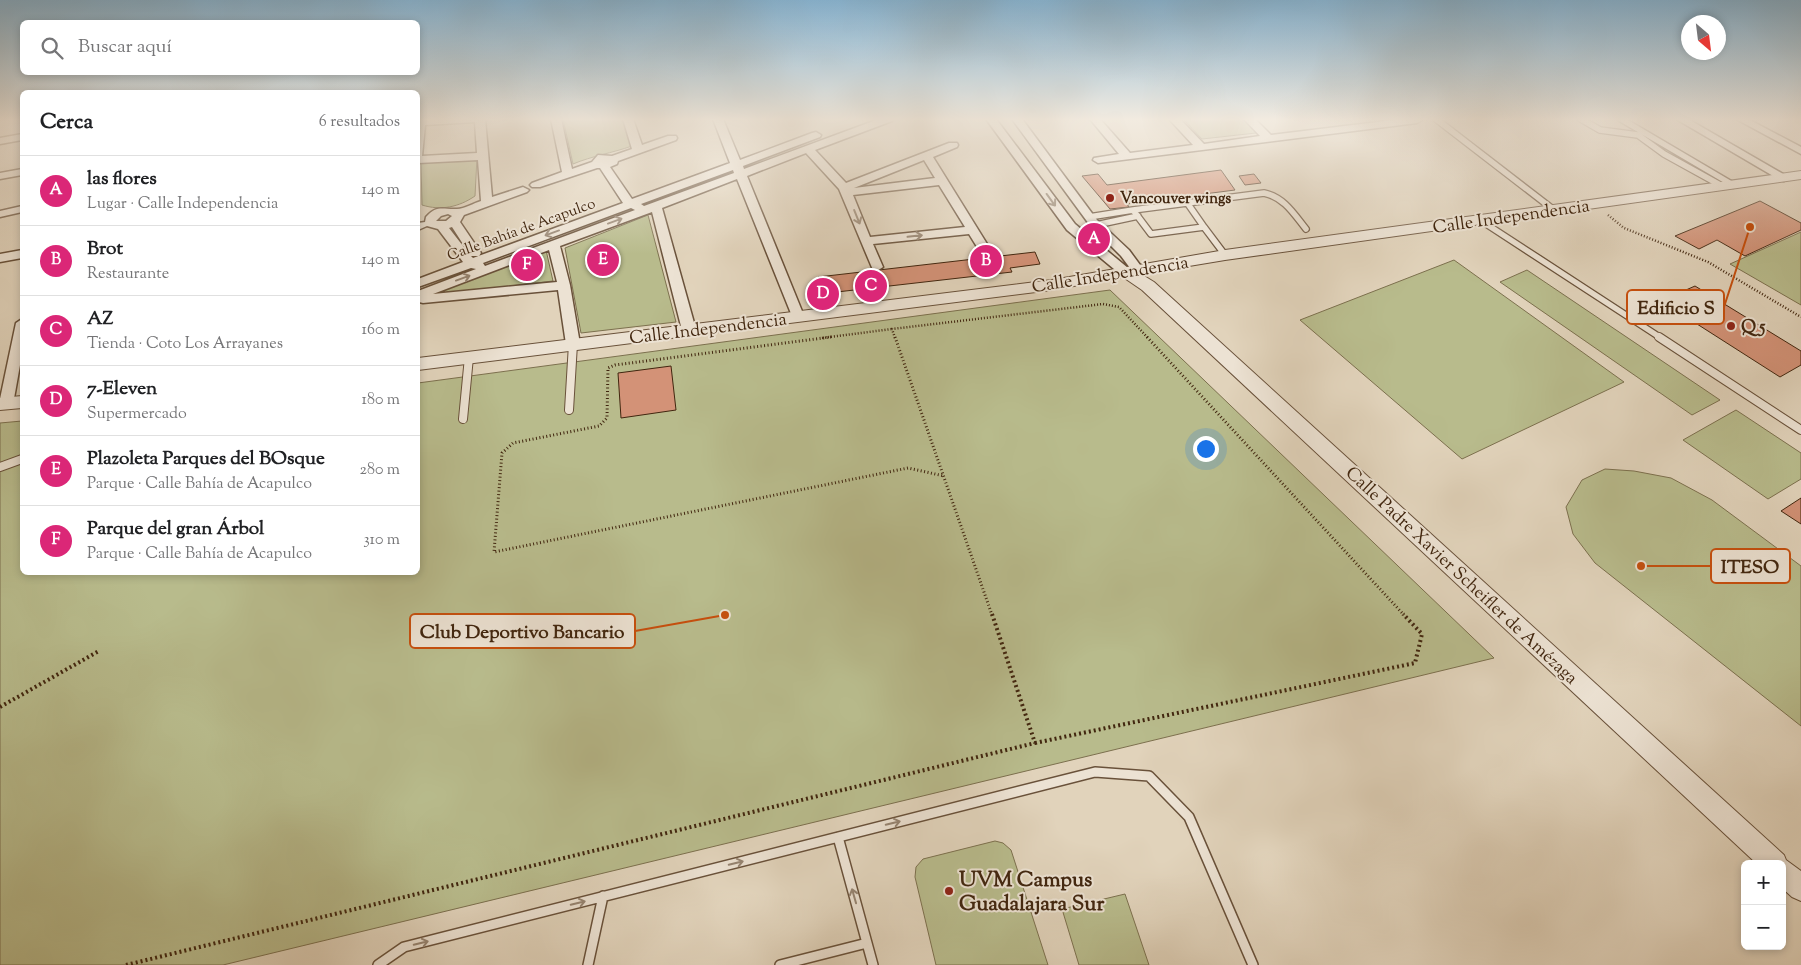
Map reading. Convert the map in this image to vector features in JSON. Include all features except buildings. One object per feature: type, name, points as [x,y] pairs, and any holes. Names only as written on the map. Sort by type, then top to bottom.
[{"type":"street","points":[[484,164],[487,203]]},
{"type":"street","points":[[566,164],[568,174]]},
{"type":"street","points":[[536,185],[602,164]]},
{"type":"street","points":[[607,164],[637,205]]},
{"type":"street","points":[[737,164],[798,316]]},
{"type":"street","name":"Calle Bahía de Acapulco","points":[[420,282],[554,244],[637,205],[656,206],[751,164]]},
{"type":"street","name":"Calle Bahía de Acapulco","points":[[420,294],[477,265],[637,205],[756,164]]},
{"type":"street","points":[[822,164],[845,190],[877,267]]},
{"type":"street","points":[[845,190],[908,164]]},
{"type":"street","points":[[932,164],[986,252]]},
{"type":"street","points":[[1024,164],[1071,227],[1137,276]]},
{"type":"street","points":[[1051,164],[1093,221],[1125,254],[1137,276]]},
{"type":"street","points":[[1760,164],[1784,178]]},
{"type":"street","points":[[0,176],[20,172]]},
{"type":"street","name":"Calle Independencia","points":[[420,364],[1137,276],[1225,255],[1596,205],[1801,175]]},
{"type":"street","points":[[845,190],[942,181]]},
{"type":"street","points":[[432,217],[432,223],[451,220],[487,203],[523,190]]},
{"type":"street","points":[[656,206],[689,330]]},
{"type":"street","points":[[0,214],[20,209]]},
{"type":"street","points":[[420,214],[432,217],[451,210],[451,220],[477,265]]},
{"type":"street","points":[[1071,227],[1093,221]]},
{"type":"street","points":[[866,241],[972,230]]},
{"type":"street","points":[[554,244],[564,285],[573,344]]},
{"type":"street","points":[[0,258],[20,254]]},
{"type":"street","name":"Calle Padre Xavier Scheifler de Amézaga","points":[[1137,276],[1771,860]]},
{"type":"street","points":[[420,299],[564,285]]},
{"type":"street","points":[[9,403],[20,335]]},
{"type":"street","points":[[1786,874],[1801,888]]},
{"type":"lane","points":[[1492,164],[1554,210]]},
{"type":"lane","points":[[1684,164],[1727,186]]},
{"type":"lane","points":[[1691,164],[1727,186]]},
{"type":"lane","points":[[1093,221],[1133,210],[1264,193],[1280,197],[1306,229]]},
{"type":"lane","points":[[1188,204],[1225,255]]},
{"type":"lane","points":[[1133,210],[1151,234],[1204,227]]},
{"type":"lane","points":[[1093,221],[1138,216]]},
{"type":"lane","points":[[1480,220],[1801,430]]},
{"type":"lane","points":[[569,410],[573,344]]},
{"type":"lane","points":[[463,419],[469,357]]},
{"type":"lane","points":[[0,460],[11,462]]},
{"type":"lane","points":[[0,467],[20,460]]},
{"type":"lane","points":[[378,965],[404,947],[1095,772],[1149,776],[1189,817],[1254,965]]},
{"type":"lane","points":[[838,837],[874,965]]},
{"type":"lane","points":[[588,965],[603,896]]},
{"type":"lane","points":[[780,965],[867,943]]},
{"type":"path","points":[[1596,205],[1624,228],[1708,262],[1801,317]]},
{"type":"path","points":[[126,965],[1035,743],[1415,663],[1422,634],[1119,307],[1103,304],[615,365],[608,368],[606,418],[599,426],[514,443],[502,453],[494,552],[908,468],[944,476]]},
{"type":"path","points":[[892,330],[1035,743]]},
{"type":"path","points":[[0,707],[99,651]]},
{"type":"green space","points":[[421,164],[477,164],[475,196],[463,203],[450,207],[436,208],[422,205]]},
{"type":"green space","points":[[648,215],[676,322],[581,333],[565,248]]},
{"type":"green space","points":[[1801,232],[1801,305],[1730,264]]},
{"type":"green space","points":[[546,250],[553,281],[424,296]]},
{"type":"green space","points":[[1454,260],[1624,382],[1462,459],[1300,320]]},
{"type":"green space","points":[[1527,270],[1720,400],[1692,415],[1500,282]]},
{"type":"green space","points":[[1110,290],[1494,658],[223,965],[0,965],[0,423],[20,421],[20,575],[420,575],[420,383]]},
{"type":"green space","points":[[1736,410],[1801,453],[1801,479],[1768,499],[1683,440]]},
{"type":"green space","points":[[1605,469],[1634,471],[1671,478],[1712,500],[1801,566],[1801,726],[1595,563],[1573,534],[1566,507],[1582,480]]},
{"type":"green space","points":[[995,841],[1003,843],[1011,850],[1048,965],[936,965],[915,877],[916,867],[923,859]]},
{"type":"green space","points":[[1125,894],[1149,965],[1079,965],[1062,909]]},
{"type":"place","name":"Vancouver wings","points":[[1110,198]]},
{"type":"place","name":"Edificio S","points":[[1750,227]]},
{"type":"place","name":"las flores","points":[[1094,239]]},
{"type":"place","name":"Plazoleta Parques del BOsque","points":[[603,260]]},
{"type":"place","name":"Brot","points":[[986,261]]},
{"type":"place","name":"Parque del gran Árbol","points":[[527,265]]},
{"type":"place","name":"AZ","points":[[871,286]]},
{"type":"place","name":"7-Eleven","points":[[823,294]]},
{"type":"place","name":"Q5","points":[[1731,326]]},
{"type":"place","name":"ITESO","points":[[1641,566]]},
{"type":"place","name":"Club Deportivo Bancario","points":[[725,615]]},
{"type":"place","name":"UVM Campus Guadalajara Sur","points":[[949,891]]}]
